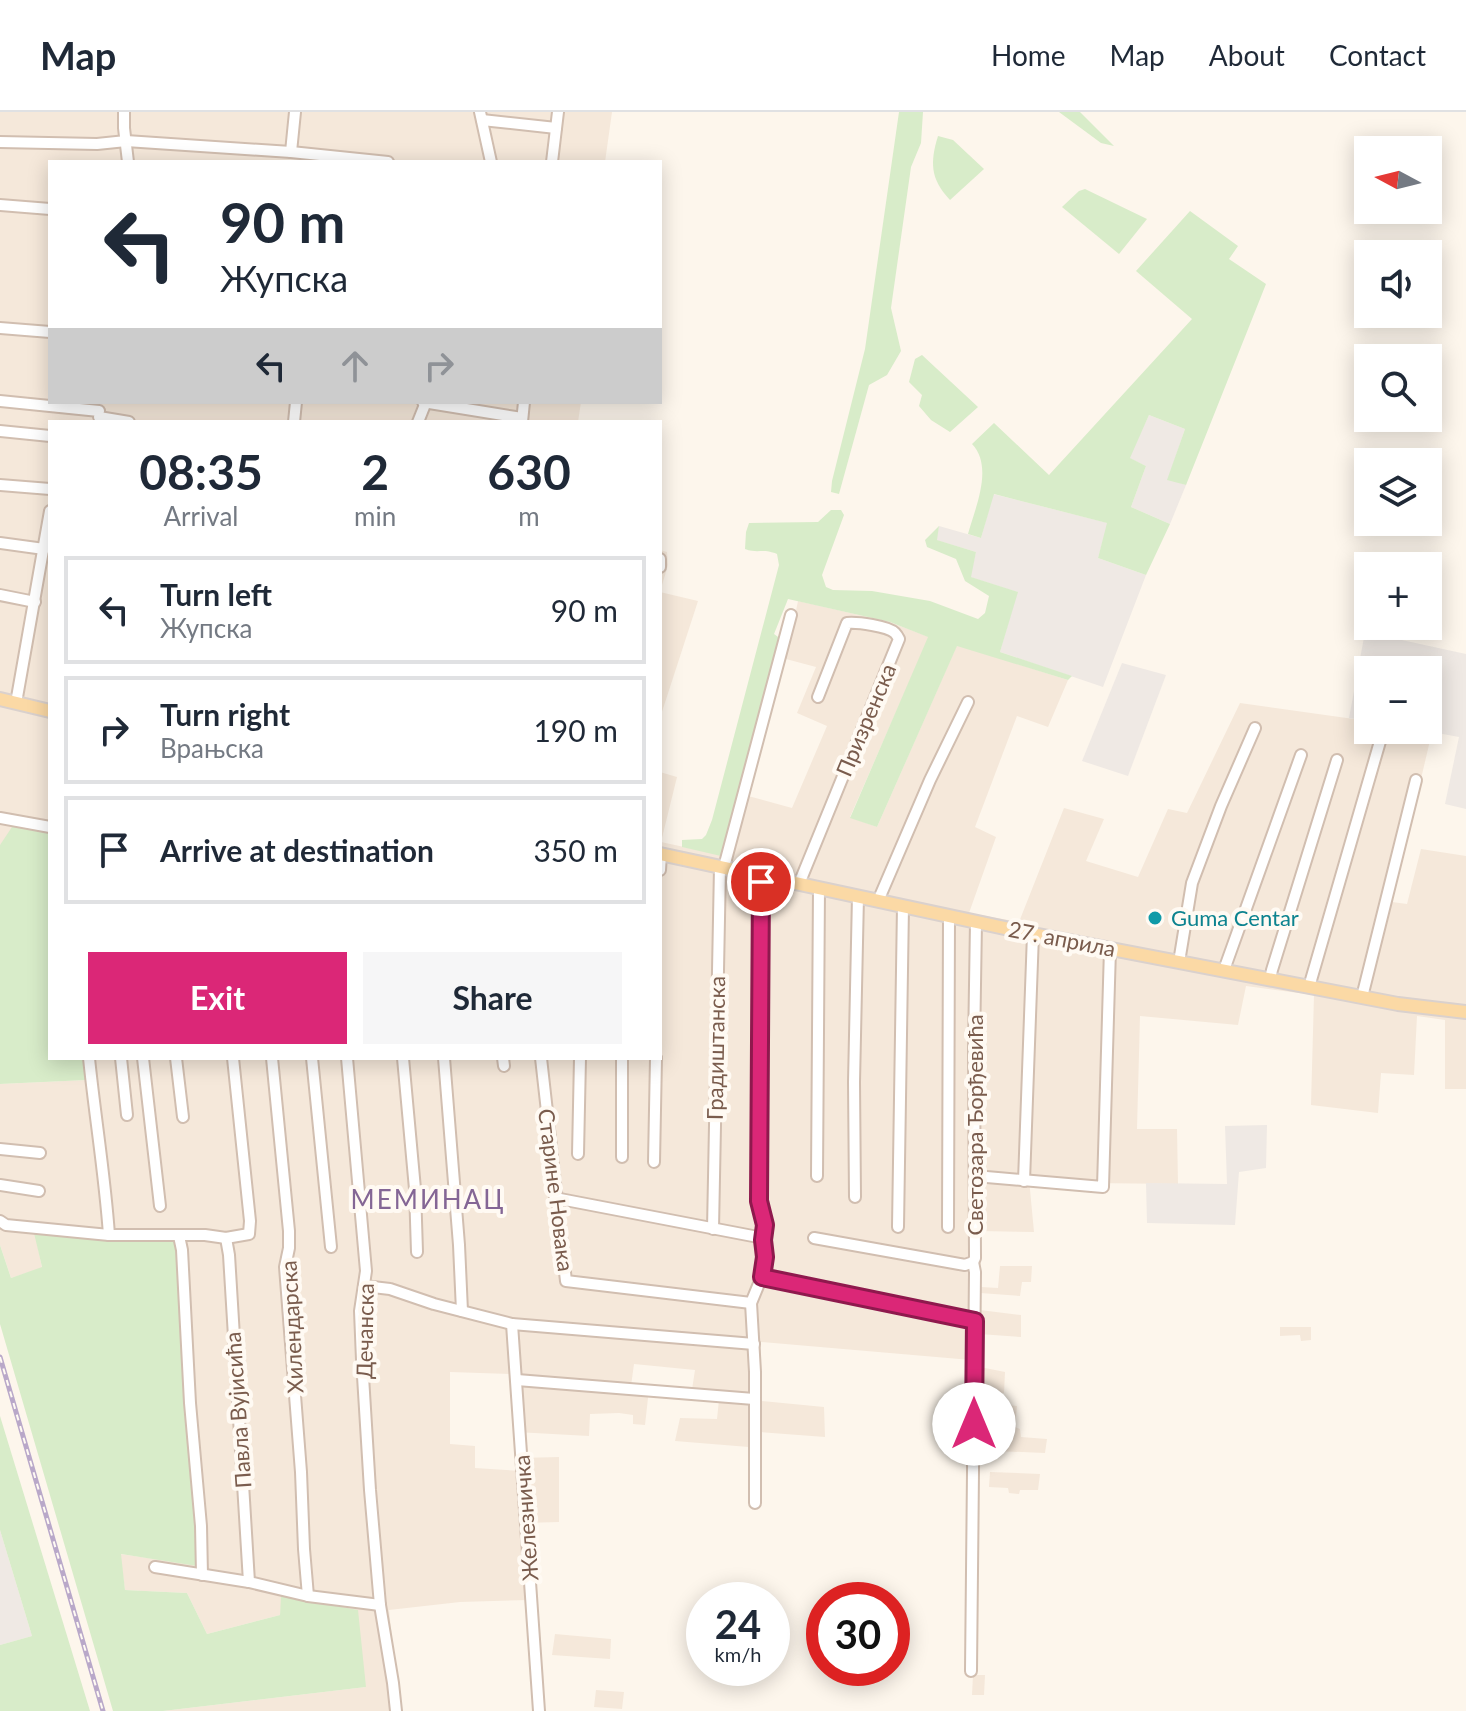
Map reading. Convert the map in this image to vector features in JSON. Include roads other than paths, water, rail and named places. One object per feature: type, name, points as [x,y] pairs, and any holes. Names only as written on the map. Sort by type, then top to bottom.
[{"type":"main road","points":[[0,699],[48,711]]},
{"type":"main road","name":"27. априла","points":[[662,854],[1033,934],[1398,1004],[1466,1012]]},
{"type":"street","points":[[124,112],[128,160]]},
{"type":"street","points":[[291,152],[295,112]]},
{"type":"street","points":[[552,160],[558,112]]},
{"type":"street","points":[[491,160],[481,116],[556,128]]},
{"type":"street","points":[[0,142],[97,144],[126,141],[291,152],[354,160]]},
{"type":"street","points":[[0,205],[48,209]]},
{"type":"street","points":[[0,328],[48,332]]},
{"type":"street","points":[[0,401],[99,413],[122,420]]},
{"type":"street","points":[[436,404],[522,420]]},
{"type":"street","points":[[0,431],[48,436]]},
{"type":"street","points":[[0,485],[48,489]]},
{"type":"street","points":[[16,703],[48,524]]},
{"type":"street","points":[[0,543],[44,549]]},
{"type":"street","points":[[0,595],[35,602]]},
{"type":"street","name":"Градиштанска","points":[[713,1229],[722,867],[791,615]]},
{"type":"street","name":"Призренска","points":[[799,884],[899,639],[896,634],[882,628],[847,623],[818,697]]},
{"type":"street","points":[[878,901],[930,780],[968,702]]},
{"type":"street","points":[[1179,962],[1192,883],[1255,728]]},
{"type":"street","points":[[1309,987],[1379,744]]},
{"type":"street","points":[[1224,970],[1301,755]]},
{"type":"street","points":[[1270,979],[1337,760]]},
{"type":"street","points":[[1362,997],[1416,780]]},
{"type":"street","points":[[0,818],[48,827]]},
{"type":"street","points":[[755,1503],[751,1303],[762,1277],[765,1257],[765,1225],[759,1201],[761,875]]},
{"type":"street","points":[[817,1176],[819,888]]},
{"type":"street","points":[[855,1197],[858,896]]},
{"type":"street","points":[[898,1227],[903,906]]},
{"type":"street","points":[[948,1227],[949,916]]},
{"type":"street","name":"Светозара Ђорђевића","points":[[814,1238],[965,1265],[973,1262],[976,922]]},
{"type":"street","points":[[1024,1181],[1033,934]]},
{"type":"street","points":[[975,1176],[1103,1187],[1110,949]]},
{"type":"street","points":[[89,1060],[109,1235]]},
{"type":"street","points":[[121,1060],[127,1115]]},
{"type":"street","points":[[143,1060],[160,1206]]},
{"type":"street","points":[[176,1060],[183,1117]]},
{"type":"street","points":[[0,1221],[6,1225],[109,1235],[212,1235],[226,1238],[249,1234],[233,1060]]},
{"type":"street","name":"Хилендарска","points":[[272,1060],[288,1218],[289,1248],[285,1267],[308,1596]]},
{"type":"street","points":[[312,1060],[331,1247]]},
{"type":"street","name":"Дечанска","points":[[347,1060],[366,1271],[360,1311],[370,1490],[380,1605],[396,1711]]},
{"type":"street","points":[[403,1060],[415,1189],[417,1252]]},
{"type":"street","points":[[444,1060],[462,1311]]},
{"type":"street","name":"Старине Новака","points":[[541,1060],[566,1281],[751,1303]]},
{"type":"street","points":[[578,1154],[580,1060]]},
{"type":"street","points":[[622,1060],[622,1157]]},
{"type":"street","points":[[654,1162],[656,1060]]},
{"type":"street","points":[[0,1149],[40,1153]]},
{"type":"street","points":[[0,1185],[39,1191]]},
{"type":"street","points":[[555,1198],[763,1240]]},
{"type":"street","points":[[179,1236],[202,1575]]},
{"type":"street","name":"Павла Вујисића","points":[[226,1238],[249,1582]]},
{"type":"street","points":[[971,1671],[973,1262]]},
{"type":"street","points":[[762,1277],[975,1321]]},
{"type":"street","points":[[364,1286],[390,1289],[512,1324],[754,1344]]},
{"type":"street","name":"Железничка","points":[[512,1324],[539,1711]]},
{"type":"street","points":[[517,1380],[754,1399]]},
{"type":"street","points":[[155,1567],[249,1582],[308,1596],[380,1605]]},
{"type":"railway","points":[[0,1357],[103,1711]]},
{"type":"place","name":"Guma Centar","points":[[1155,918]]},
{"type":"district","name":"МЕМИНАЦ","points":[[428,1200]]}]
